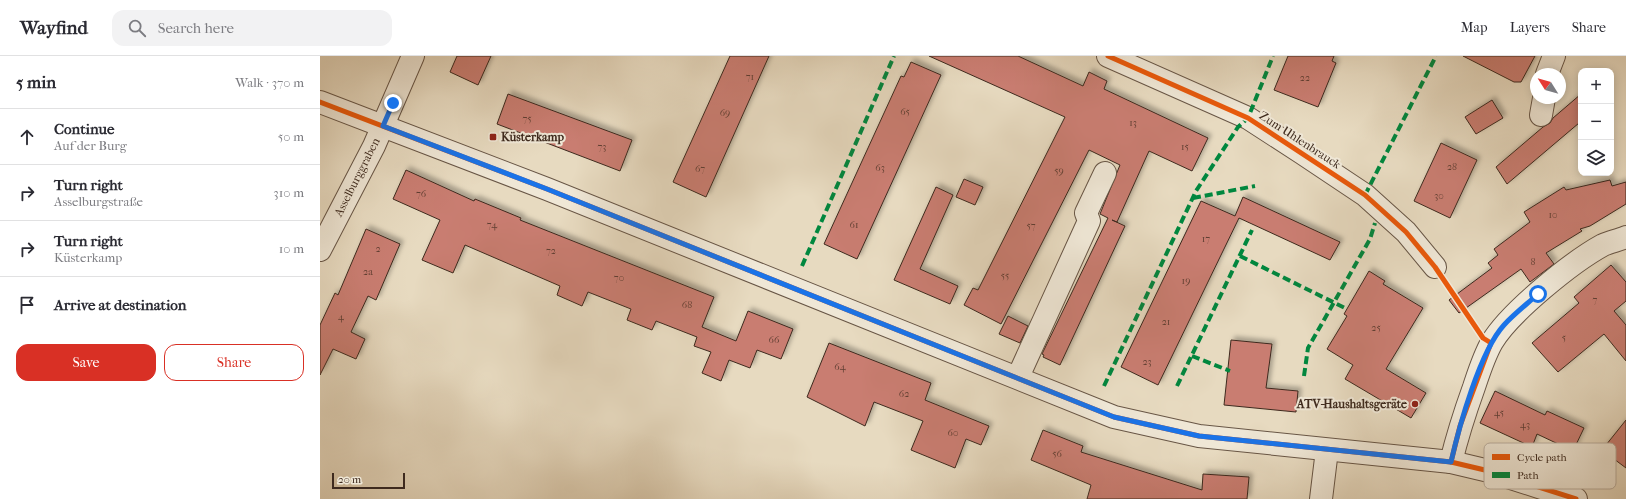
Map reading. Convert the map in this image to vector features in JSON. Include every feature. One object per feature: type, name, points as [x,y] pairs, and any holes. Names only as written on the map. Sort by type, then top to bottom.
[{"type":"street","points":[[383,126],[413,56]]},
{"type":"street","name":"Zum Uhlenbrauck","points":[[1108,56],[1248,118],[1365,195],[1406,232],[1435,267]]},
{"type":"street","points":[[1549,68],[1554,56]]},
{"type":"street","points":[[320,102],[480,162],[1018,377],[1114,417],[1199,436],[1451,462],[1484,470]]},
{"type":"street","name":"Asselburggraben","points":[[320,250],[383,126]]},
{"type":"street","points":[[1018,377],[1089,221],[1086,213],[1105,173]]},
{"type":"street","points":[[1451,462],[1458,432],[1481,368],[1491,343],[1503,326],[1538,294],[1581,259],[1604,245],[1626,237]]},
{"type":"street","points":[[1321,499],[1327,450]]},
{"type":"street","points":[[1545,489],[1576,499]]},
{"type":"building","points":[[457,56],[491,56],[478,85],[450,72]]},
{"type":"building","points":[[730,56],[769,56],[706,197],[673,182]]},
{"type":"building","points":[[929,56],[1018,56],[1083,86],[1089,72],[1107,81],[1104,89],[1208,138],[1192,171],[1149,151],[1117,222],[1112,220],[1125,226],[1060,365],[1043,357],[1044,355],[1042,354],[1108,218],[1100,214],[1120,165],[1089,150],[1001,324],[964,305],[973,288],[978,290],[1065,117]]},
{"type":"building","points":[[1288,56],[1334,56],[1332,61],[1336,63],[1318,107],[1274,90]]},
{"type":"building","points":[[1463,56],[1535,56],[1521,82],[1514,82]]},
{"type":"building","points":[[911,62],[941,75],[857,259],[824,244],[901,76],[904,77]]},
{"type":"building","points":[[508,94],[632,140],[620,171],[497,124]]},
{"type":"building","points":[[1578,97],[1578,124],[1507,184],[1496,167],[1543,127],[1550,123],[1553,118]]},
{"type":"building","points":[[1492,100],[1503,118],[1476,134],[1465,117]]},
{"type":"building","points":[[1441,143],[1477,160],[1450,218],[1414,201]]},
{"type":"building","points":[[406,170],[474,201],[475,199],[521,218],[520,220],[714,297],[702,327],[736,341],[748,311],[793,329],[781,359],[757,350],[750,368],[729,360],[721,381],[702,373],[711,352],[694,346],[697,337],[656,321],[652,330],[627,320],[631,309],[588,292],[582,306],[557,295],[560,286],[465,245],[453,273],[422,260],[440,220],[393,199]]},
{"type":"building","points":[[964,179],[983,187],[975,205],[956,197]]},
{"type":"building","points":[[1610,180],[1612,186],[1626,182],[1626,204],[1590,226],[1580,229],[1582,231],[1546,253],[1554,264],[1530,282],[1521,269],[1459,313],[1449,300],[1492,268],[1488,263],[1498,255],[1494,249],[1530,222],[1524,212],[1564,187],[1566,190]]},
{"type":"building","points":[[936,187],[953,195],[920,269],[958,286],[950,304],[894,280]]},
{"type":"building","points":[[1243,197],[1340,242],[1330,260],[1239,218],[1158,385],[1121,367],[1201,201],[1235,216]]},
{"type":"building","points":[[366,229],[400,244],[376,300],[368,296],[351,332],[365,339],[356,359],[333,349],[320,375],[320,325],[335,293],[338,295]]},
{"type":"building","points":[[1611,265],[1626,282],[1626,301],[1614,311],[1626,325],[1626,361],[1604,334],[1558,372],[1532,343],[1579,303],[1574,297]]},
{"type":"building","points":[[1369,271],[1385,281],[1383,284],[1423,308],[1386,369],[1426,393],[1411,418],[1345,379],[1353,365],[1327,349],[1347,316],[1344,314]]},
{"type":"building","points":[[1008,316],[1028,326],[1020,343],[999,334]]},
{"type":"building","points":[[1231,340],[1272,344],[1266,388],[1298,391],[1296,412],[1224,405]]},
{"type":"building","points":[[829,343],[931,383],[925,400],[989,426],[981,445],[966,439],[955,468],[911,450],[923,421],[874,402],[865,426],[807,397]]},
{"type":"building","points":[[1495,391],[1545,415],[1547,411],[1584,428],[1577,443],[1556,443],[1537,434],[1534,443],[1523,443],[1480,423]]},
{"type":"building","points":[[1626,420],[1626,468],[1616,460],[1616,443],[1608,443]]},
{"type":"building","points":[[1043,430],[1083,446],[1081,452],[1202,490],[1203,474],[1249,477],[1247,499],[1087,499],[1091,485],[1031,460]]},
{"type":"marked path","points":[[802,266],[894,56]]},
{"type":"marked path","points":[[1104,386],[1196,191],[1238,127],[1248,118],[1273,56]]},
{"type":"marked path","points":[[1365,195],[1436,56]]},
{"type":"marked path","points":[[1193,198],[1255,186]]},
{"type":"marked path","points":[[1304,376],[1308,348],[1370,239],[1375,223]]},
{"type":"marked path","points":[[1177,386],[1252,230]]},
{"type":"marked path","points":[[1240,256],[1347,309]]},
{"type":"marked path","points":[[1192,356],[1230,371]]},
{"type":"cycle path","points":[[1108,56],[1248,118],[1365,195],[1406,232],[1435,267],[1483,338],[1491,343],[1460,426],[1451,462]]},
{"type":"cycle path","points":[[320,102],[547,189],[1114,417],[1199,436],[1451,462],[1484,470]]},
{"type":"cycle path","points":[[1545,489],[1576,499]]},
{"type":"place","name":"Küsterkamp","points":[[493,137]]},
{"type":"place","name":"ATV-Haushaltsgeräte","points":[[1415,404]]},
{"type":"route","points":[[393,103],[383,126],[480,162],[819,299],[1018,377],[1114,417],[1199,436],[1451,462],[1460,426],[1491,343],[1503,326],[1538,294]]}]
